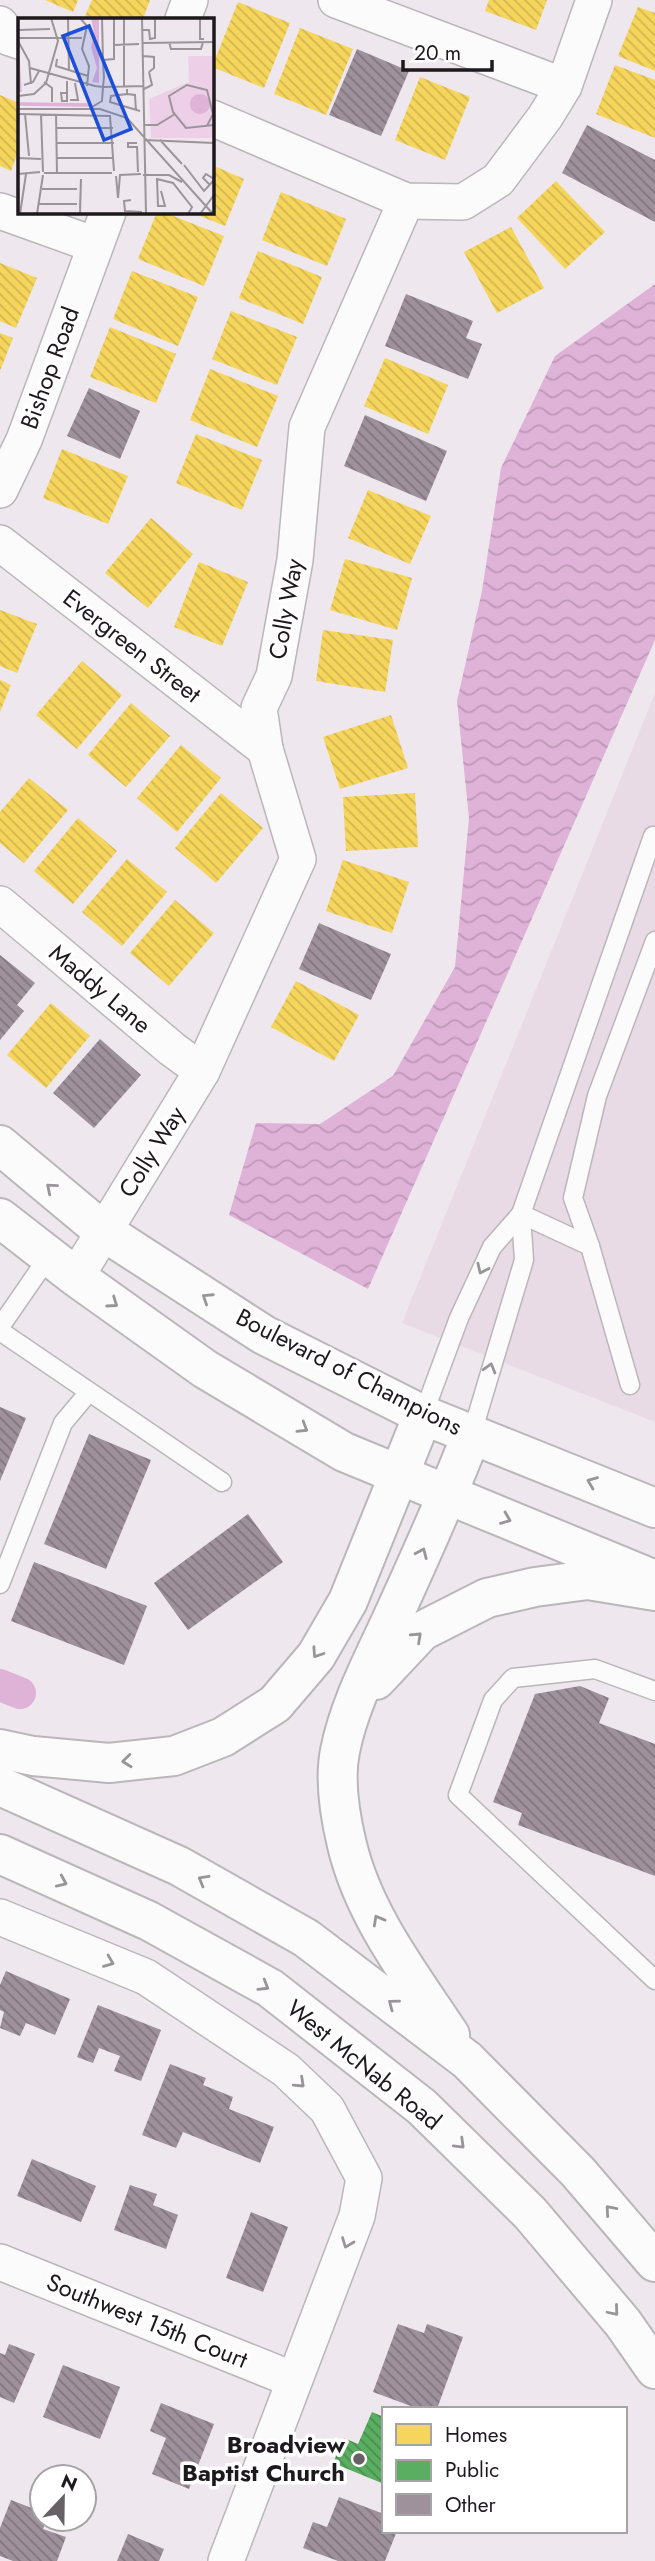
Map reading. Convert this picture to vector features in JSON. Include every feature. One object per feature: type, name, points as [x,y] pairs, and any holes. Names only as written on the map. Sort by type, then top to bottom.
[{"type":"main road","name":"Boulevard of Champions","points":[[0,1145],[103,1231],[264,1335],[423,1415],[655,1508]]},
{"type":"main road","points":[[0,1218],[205,1369],[344,1452],[655,1580]]},
{"type":"main road","points":[[0,1749],[33,1756],[108,1763],[174,1756],[223,1737],[275,1704],[316,1656],[348,1601],[423,1415]]},
{"type":"main road","points":[[467,2060],[394,1951],[369,1904],[348,1847],[338,1794],[339,1753],[353,1705],[448,1495],[471,1433]]},
{"type":"main road","points":[[353,1705],[422,1631],[487,1598],[535,1587],[588,1580],[655,1591]]},
{"type":"main road","points":[[0,1786],[179,1866],[306,1938],[467,2060],[578,2172],[655,2262]]},
{"type":"main road","name":"West McNab Road","points":[[0,1854],[149,1921],[270,1988],[422,2107],[530,2213],[624,2323],[655,2370]]},
{"type":"street","points":[[183,18],[190,0]]},
{"type":"street","points":[[336,0],[564,86]]},
{"type":"street","points":[[214,119],[406,201],[463,202],[498,180],[545,117],[564,86],[594,0]]},
{"type":"street","name":"Colly Way","points":[[63,1267],[103,1231],[202,1071],[298,859],[265,749],[259,708],[274,676],[295,560],[307,427],[406,201]]},
{"type":"street","points":[[0,211],[94,245]]},
{"type":"street","name":"Bishop Road","points":[[0,490],[24,440],[107,214]]},
{"type":"street","name":"Evergreen Street","points":[[0,543],[265,749]]},
{"type":"street","name":"Maddy Lane","points":[[0,904],[172,1049],[202,1071]]},
{"type":"street","points":[[0,1917],[146,1977],[286,2070],[327,2109],[364,2178],[357,2216],[226,2561]]},
{"type":"street","name":"Southwest 15th Court","points":[[0,2262],[294,2380]]},
{"type":"lane","points":[[423,1415],[459,1318],[492,1247],[521,1214],[654,835]]},
{"type":"lane","points":[[630,1385],[590,1246],[573,1198],[597,1096],[655,941]]},
{"type":"lane","points":[[521,1214],[590,1246]]},
{"type":"lane","points":[[471,1433],[524,1260],[521,1214]]},
{"type":"lane","points":[[63,1267],[0,1329],[222,1482]]},
{"type":"lane","points":[[0,1584],[63,1423],[89,1392]]},
{"type":"lane","points":[[655,1691],[596,1669],[513,1678],[493,1700],[458,1795],[655,1980]]},
{"type":"shaded area","points":[[655,693],[655,1422],[402,1323]]},
{"type":"water","points":[[655,284],[655,640],[368,1289],[229,1215],[256,1123],[320,1124],[393,1076],[455,967],[469,818],[457,701],[482,591],[501,468],[555,356]]},
{"type":"building: Homes","points":[[45,0],[78,0],[73,12]]},
{"type":"building: Homes","points":[[92,0],[150,0],[143,18],[85,16]]},
{"type":"building: Homes","points":[[489,0],[547,0],[536,30],[485,11]]},
{"type":"building: Homes","points":[[238,2],[290,23],[264,88],[214,68]]},
{"type":"building: Homes","points":[[638,7],[655,13],[655,71],[618,56]]},
{"type":"building: Homes","points":[[300,28],[353,49],[326,115],[274,94]]},
{"type":"building: Homes","points":[[615,65],[655,80],[655,138],[596,114]]},
{"type":"building: Homes","points":[[420,77],[470,97],[445,160],[395,140]]},
{"type":"building: Homes","points":[[0,95],[18,103],[18,152],[11,171],[0,166]]},
{"type":"building: Homes","points":[[214,166],[244,179],[225,226],[195,214],[214,214]]},
{"type":"building: Homes","points":[[556,181],[605,232],[565,269],[517,218]]},
{"type":"building: Homes","points":[[281,192],[346,219],[327,266],[262,240]]},
{"type":"building: Homes","points":[[156,214],[168,214],[224,236],[204,286],[138,259]]},
{"type":"building: Homes","points":[[511,227],[544,288],[497,313],[464,252]]},
{"type":"building: Homes","points":[[258,251],[322,277],[303,324],[239,298]]},
{"type":"building: Homes","points":[[0,263],[37,278],[16,328],[0,321]]},
{"type":"building: Homes","points":[[132,271],[198,297],[178,346],[113,319]]},
{"type":"building: Homes","points":[[231,311],[297,337],[277,385],[212,359]]},
{"type":"building: Homes","points":[[110,327],[176,354],[156,403],[90,377]]},
{"type":"building: Homes","points":[[0,333],[13,338],[0,371]]},
{"type":"building: Homes","points":[[385,358],[448,385],[428,434],[364,406]]},
{"type":"building: Homes","points":[[210,369],[278,396],[257,447],[190,420]]},
{"type":"building: Homes","points":[[196,434],[262,460],[242,510],[176,483]]},
{"type":"building: Homes","points":[[62,449],[128,476],[108,524],[43,498]]},
{"type":"building: Homes","points":[[368,490],[431,516],[410,564],[348,538]]},
{"type":"building: Homes","points":[[151,518],[193,554],[148,608],[105,573]]},
{"type":"building: Homes","points":[[345,559],[412,578],[397,630],[330,610]]},
{"type":"building: Homes","points":[[199,562],[248,582],[222,646],[174,627]]},
{"type":"building: Homes","points":[[0,610],[37,624],[17,673],[0,666]]},
{"type":"building: Homes","points":[[323,630],[393,640],[385,692],[316,681]]},
{"type":"building: Homes","points":[[82,661],[122,695],[77,749],[36,715]]},
{"type":"building: Homes","points":[[0,680],[11,685],[0,712]]},
{"type":"building: Homes","points":[[131,703],[170,736],[126,787],[88,755]]},
{"type":"building: Homes","points":[[391,715],[408,768],[340,789],[323,737]]},
{"type":"building: Homes","points":[[181,745],[221,778],[177,832],[137,798]]},
{"type":"building: Homes","points":[[29,778],[68,810],[24,863],[0,843],[0,812]]},
{"type":"building: Homes","points":[[221,793],[263,828],[216,883],[175,848]]},
{"type":"building: Homes","points":[[415,793],[418,847],[346,851],[343,797]]},
{"type":"building: Homes","points":[[78,818],[117,851],[73,904],[34,871]]},
{"type":"building: Homes","points":[[127,859],[167,892],[122,946],[82,912]]},
{"type":"building: Homes","points":[[343,860],[409,882],[392,933],[326,911]]},
{"type":"building: Homes","points":[[175,900],[214,933],[169,986],[130,953]]},
{"type":"building: Homes","points":[[296,981],[359,1015],[334,1061],[271,1027]]},
{"type":"building: Homes","points":[[51,1003],[90,1036],[46,1088],[7,1055]]},
{"type":"building: Public","points":[[372,2412],[382,2416],[382,2483],[333,2463],[344,2438],[358,2444]]},
{"type":"building: Other","points":[[357,49],[409,71],[381,136],[329,115]]},
{"type":"building: Other","points":[[587,125],[655,160],[655,222],[562,173]]},
{"type":"building: Other","points":[[406,294],[473,321],[466,338],[482,344],[468,379],[385,346]]},
{"type":"building: Other","points":[[89,388],[140,411],[120,459],[67,436]]},
{"type":"building: Other","points":[[365,415],[447,451],[426,501],[344,466]]},
{"type":"building: Other","points":[[319,923],[391,954],[371,1000],[299,969]]},
{"type":"building: Other","points":[[0,955],[35,983],[17,1005],[24,1011],[0,1040]]},
{"type":"building: Other","points":[[100,1039],[141,1075],[94,1128],[53,1093]]},
{"type":"building: Other","points":[[0,1407],[26,1418],[0,1481]]},
{"type":"building: Other","points":[[89,1434],[151,1460],[106,1569],[44,1544]]},
{"type":"building: Other","points":[[248,1514],[283,1562],[188,1630],[154,1583]]},
{"type":"building: Other","points":[[34,1562],[147,1606],[124,1665],[11,1621]]},
{"type":"building: Other","points":[[580,1686],[609,1698],[599,1723],[655,1744],[655,1876],[518,1825],[522,1813],[493,1802],[535,1694]]},
{"type":"building: Other","points":[[6,1971],[70,1999],[55,2035],[26,2023],[20,2036],[0,2028],[4,2012],[0,2010],[0,1985]]},
{"type":"building: Other","points":[[98,2005],[161,2030],[141,2081],[114,2071],[120,2056],[99,2048],[93,2063],[77,2057]]},
{"type":"building: Other","points":[[170,2064],[206,2078],[203,2085],[233,2097],[229,2109],[274,2127],[260,2163],[183,2132],[176,2148],[142,2135]]},
{"type":"building: Other","points":[[32,2159],[96,2186],[81,2222],[17,2196]]},
{"type":"building: Other","points":[[130,2185],[157,2194],[153,2205],[178,2215],[166,2249],[114,2230]]},
{"type":"building: Other","points":[[251,2212],[288,2227],[263,2292],[226,2278]]},
{"type":"building: Other","points":[[398,2324],[424,2333],[427,2324],[463,2337],[438,2407],[414,2407],[373,2392]]},
{"type":"building: Other","points":[[9,2344],[35,2354],[14,2403],[0,2397],[0,2353],[5,2355]]},
{"type":"building: Other","points":[[63,2365],[120,2387],[100,2439],[43,2417]]},
{"type":"building: Other","points":[[161,2403],[214,2424],[189,2489],[152,2474],[166,2438],[150,2431]]},
{"type":"building: Other","points":[[339,2497],[382,2513],[382,2533],[396,2533],[385,2561],[338,2561],[303,2548],[313,2522],[327,2527]]},
{"type":"building: Other","points":[[11,2500],[28,2507],[28,2533],[54,2533],[66,2537],[57,2561],[13,2561],[0,2556],[0,2528]]},
{"type":"building: Other","points":[[128,2534],[164,2549],[159,2561],[117,2561]]},
{"type":"waterway","points":[[0,1685],[20,1693]]},
{"type":"place","name":"Broadview Baptist Church","points":[[359,2459]]}]
